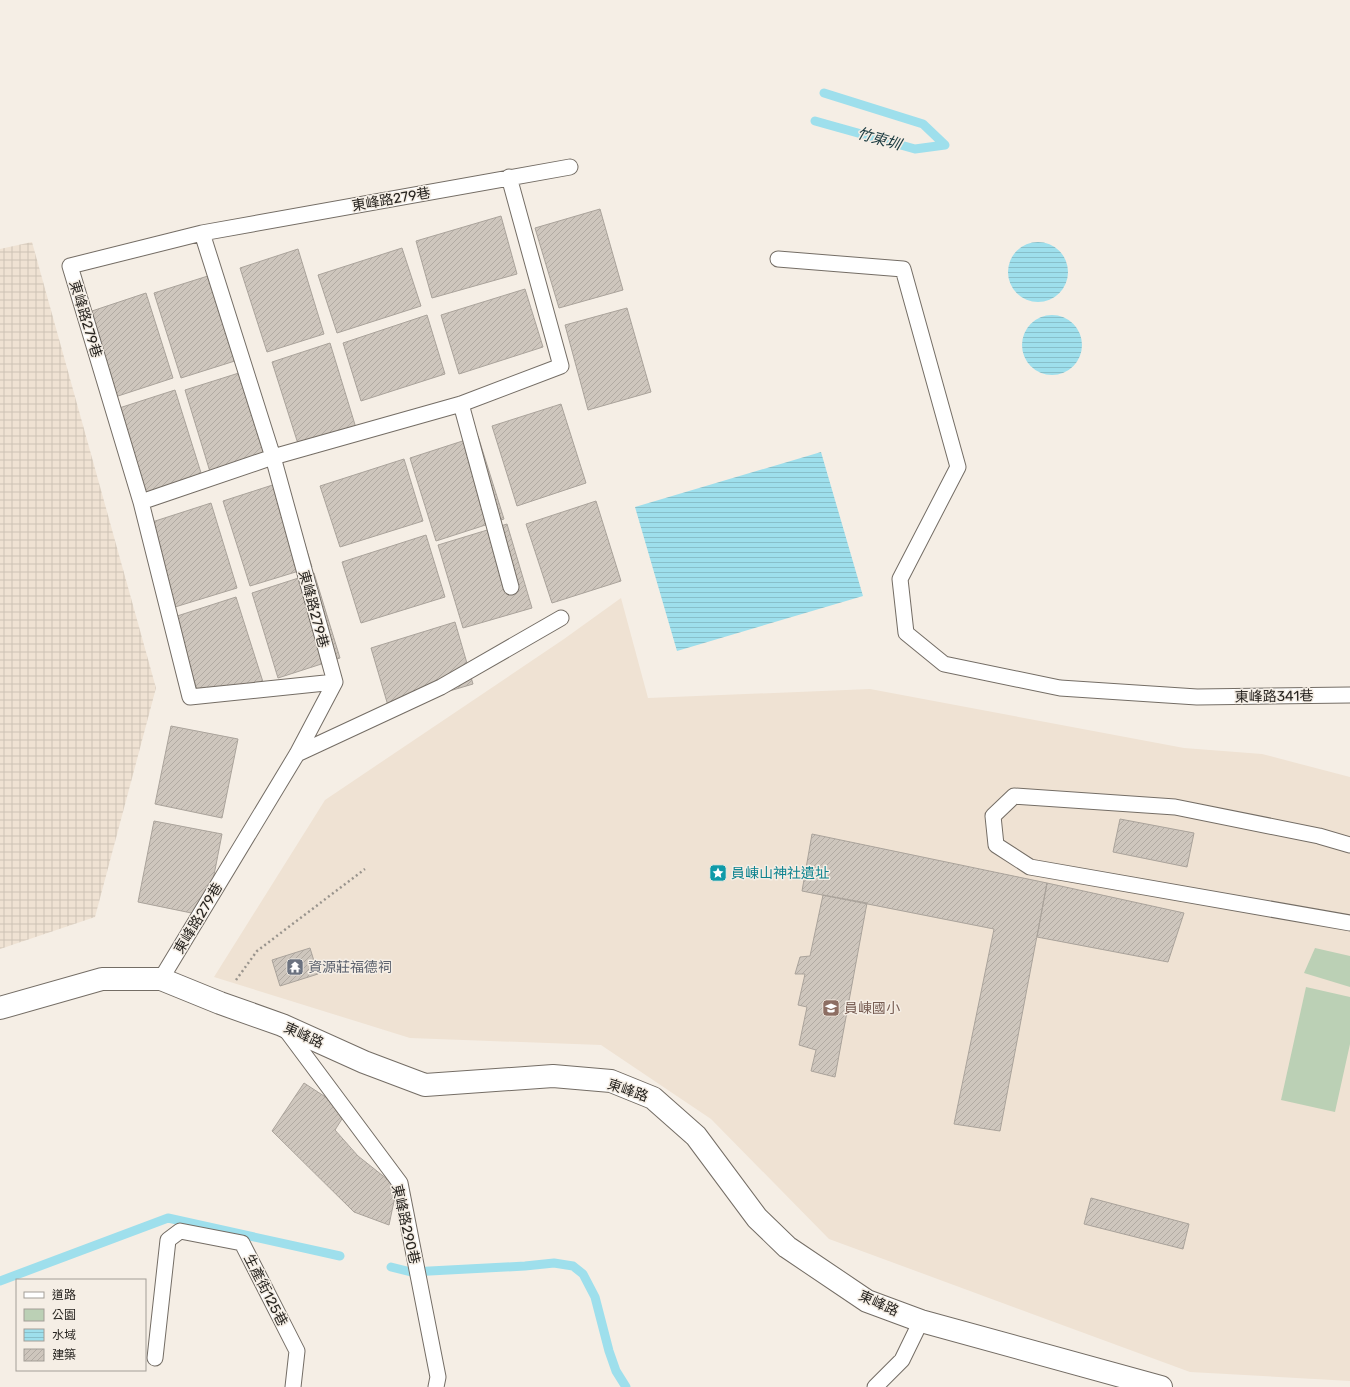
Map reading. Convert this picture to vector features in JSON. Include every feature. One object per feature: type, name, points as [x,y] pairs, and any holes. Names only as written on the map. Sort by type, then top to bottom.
[{"type":"main road","name":"東峰路","points":[[0,1008],[102,979],[161,979],[220,1003],[282,1025],[364,1062],[425,1085],[553,1076],[611,1081],[653,1098],[696,1136],[757,1218],[787,1247],[867,1301],[921,1321],[1161,1387]]},
{"type":"lane","name":"東峰路279巷","points":[[335,682],[190,697],[141,502],[70,266],[202,233],[570,166]]},
{"type":"lane","points":[[141,502],[273,457],[461,404],[561,366],[509,177]]},
{"type":"lane","name":"東峰路279巷","points":[[161,979],[297,754],[335,682],[273,457],[202,233]]},
{"type":"lane","name":"東峰路341巷","points":[[778,259],[903,269],[958,467],[900,579],[906,633],[944,664],[1060,688],[1197,698],[1350,695]]},
{"type":"lane","points":[[461,404],[511,587]]},
{"type":"lane","points":[[297,754],[441,687],[561,618]]},
{"type":"lane","points":[[1350,845],[1319,836],[1176,807],[1014,796],[993,816],[996,845],[1030,867],[1350,922]]},
{"type":"lane","name":"東峰路290巷","points":[[282,1025],[400,1183],[438,1377],[436,1387]]},
{"type":"lane","name":"生產街125巷","points":[[155,1358],[168,1240],[180,1231],[242,1243],[297,1351],[293,1387]]},
{"type":"lane","points":[[875,1387],[902,1360],[921,1321]]},
{"type":"path","points":[[220,1003],[257,951],[365,869]]},
{"type":"shaded area","points":[[32,242],[156,688],[95,917],[0,949],[0,249]]},
{"type":"shaded area","name":"員崠國小","points":[[621,598],[648,698],[870,689],[1184,748],[1262,754],[1350,777],[1350,1381],[1190,1372],[829,1239],[711,1119],[601,1045],[410,1038],[214,977],[325,800],[564,639]]},
{"type":"green space","points":[[1315,948],[1350,956],[1350,987],[1304,973]]},
{"type":"green space","points":[[1306,987],[1350,997],[1350,1044],[1335,1112],[1281,1100]]},
{"type":"water","points":[[1032,242],[1044,242],[1055,247],[1063,255],[1068,266],[1066,284],[1055,297],[1044,302],[1032,302],[1021,297],[1013,289],[1008,278],[1008,266],[1013,255],[1021,247]]},
{"type":"water","points":[[1046,315],[1058,315],[1069,320],[1077,328],[1082,339],[1080,357],[1069,370],[1058,375],[1046,375],[1035,370],[1027,362],[1022,351],[1022,339],[1027,328],[1035,320]]},
{"type":"water","points":[[821,452],[863,596],[677,651],[635,507]]},
{"type":"building","points":[[600,209],[623,290],[559,308],[535,228]]},
{"type":"building","points":[[501,216],[517,274],[432,298],[416,241]]},
{"type":"building","points":[[402,248],[421,306],[337,333],[318,275]]},
{"type":"building","points":[[298,249],[324,334],[267,352],[240,268]]},
{"type":"building","points":[[211,275],[238,360],[181,378],[154,293]]},
{"type":"building","points":[[525,289],[543,347],[459,374],[441,315]]},
{"type":"building","points":[[146,293],[173,378],[115,397],[89,312]]},
{"type":"building","points":[[627,308],[651,392],[588,410],[565,325]]},
{"type":"building","points":[[427,315],[445,374],[361,401],[343,343]]},
{"type":"building","points":[[330,343],[356,428],[299,447],[272,362]]},
{"type":"building","points":[[242,372],[269,457],[211,475],[185,390]]},
{"type":"building","points":[[175,390],[202,476],[140,495],[113,410]]},
{"type":"building","points":[[561,404],[586,483],[517,506],[492,426]]},
{"type":"building","points":[[478,436],[504,519],[436,541],[410,458]]},
{"type":"building","points":[[404,459],[423,521],[340,547],[320,486]]},
{"type":"building","points":[[285,481],[312,567],[250,586],[223,501]]},
{"type":"building","points":[[596,501],[621,581],[552,603],[526,524]]},
{"type":"building","points":[[211,503],[237,588],[175,607],[149,523]]},
{"type":"building","points":[[507,524],[532,608],[463,628],[438,545]]},
{"type":"building","points":[[426,535],[445,597],[361,623],[342,562]]},
{"type":"building","points":[[314,573],[340,658],[278,678],[252,593]]},
{"type":"building","points":[[236,597],[263,682],[201,702],[174,617]]},
{"type":"building","points":[[455,622],[473,684],[389,709],[371,648]]},
{"type":"building","points":[[171,726],[238,739],[222,818],[155,804]]},
{"type":"building","points":[[1120,819],[1194,833],[1187,867],[1113,852]]},
{"type":"building","points":[[154,821],[222,834],[206,916],[138,902]]},
{"type":"building","points":[[812,834],[1047,883],[1000,1131],[954,1124],[994,929],[802,891]]},
{"type":"building","points":[[1047,883],[1184,913],[1168,962],[1037,937]]},
{"type":"building","points":[[823,895],[867,903],[835,1077],[811,1071],[816,1050],[799,1045],[807,1007],[798,1005],[805,974],[795,974],[800,957],[810,956]]},
{"type":"building","name":"資源莊福德祠","points":[[310,948],[318,974],[280,986],[272,960]]},
{"type":"building","points":[[304,1083],[347,1111],[335,1130],[358,1156],[397,1187],[389,1225],[354,1212],[272,1131]]},
{"type":"building","points":[[1091,1198],[1189,1224],[1183,1249],[1084,1224]]},
{"type":"waterway","points":[[824,93],[923,124],[945,145]]},
{"type":"waterway","name":"竹東圳","points":[[815,121],[915,149],[945,145]]},
{"type":"waterway","points":[[0,1281],[168,1218],[340,1256]]},
{"type":"waterway","points":[[391,1267],[411,1272],[554,1263],[573,1266],[583,1274],[595,1297],[609,1351],[616,1371],[626,1387]]},
{"type":"place","name":"員崠山神社遺址","points":[[718,873]]},
{"type":"place","name":"資源莊福德祠","points":[[295,967]]},
{"type":"place","name":"員崠國小","points":[[831,1008]]}]
